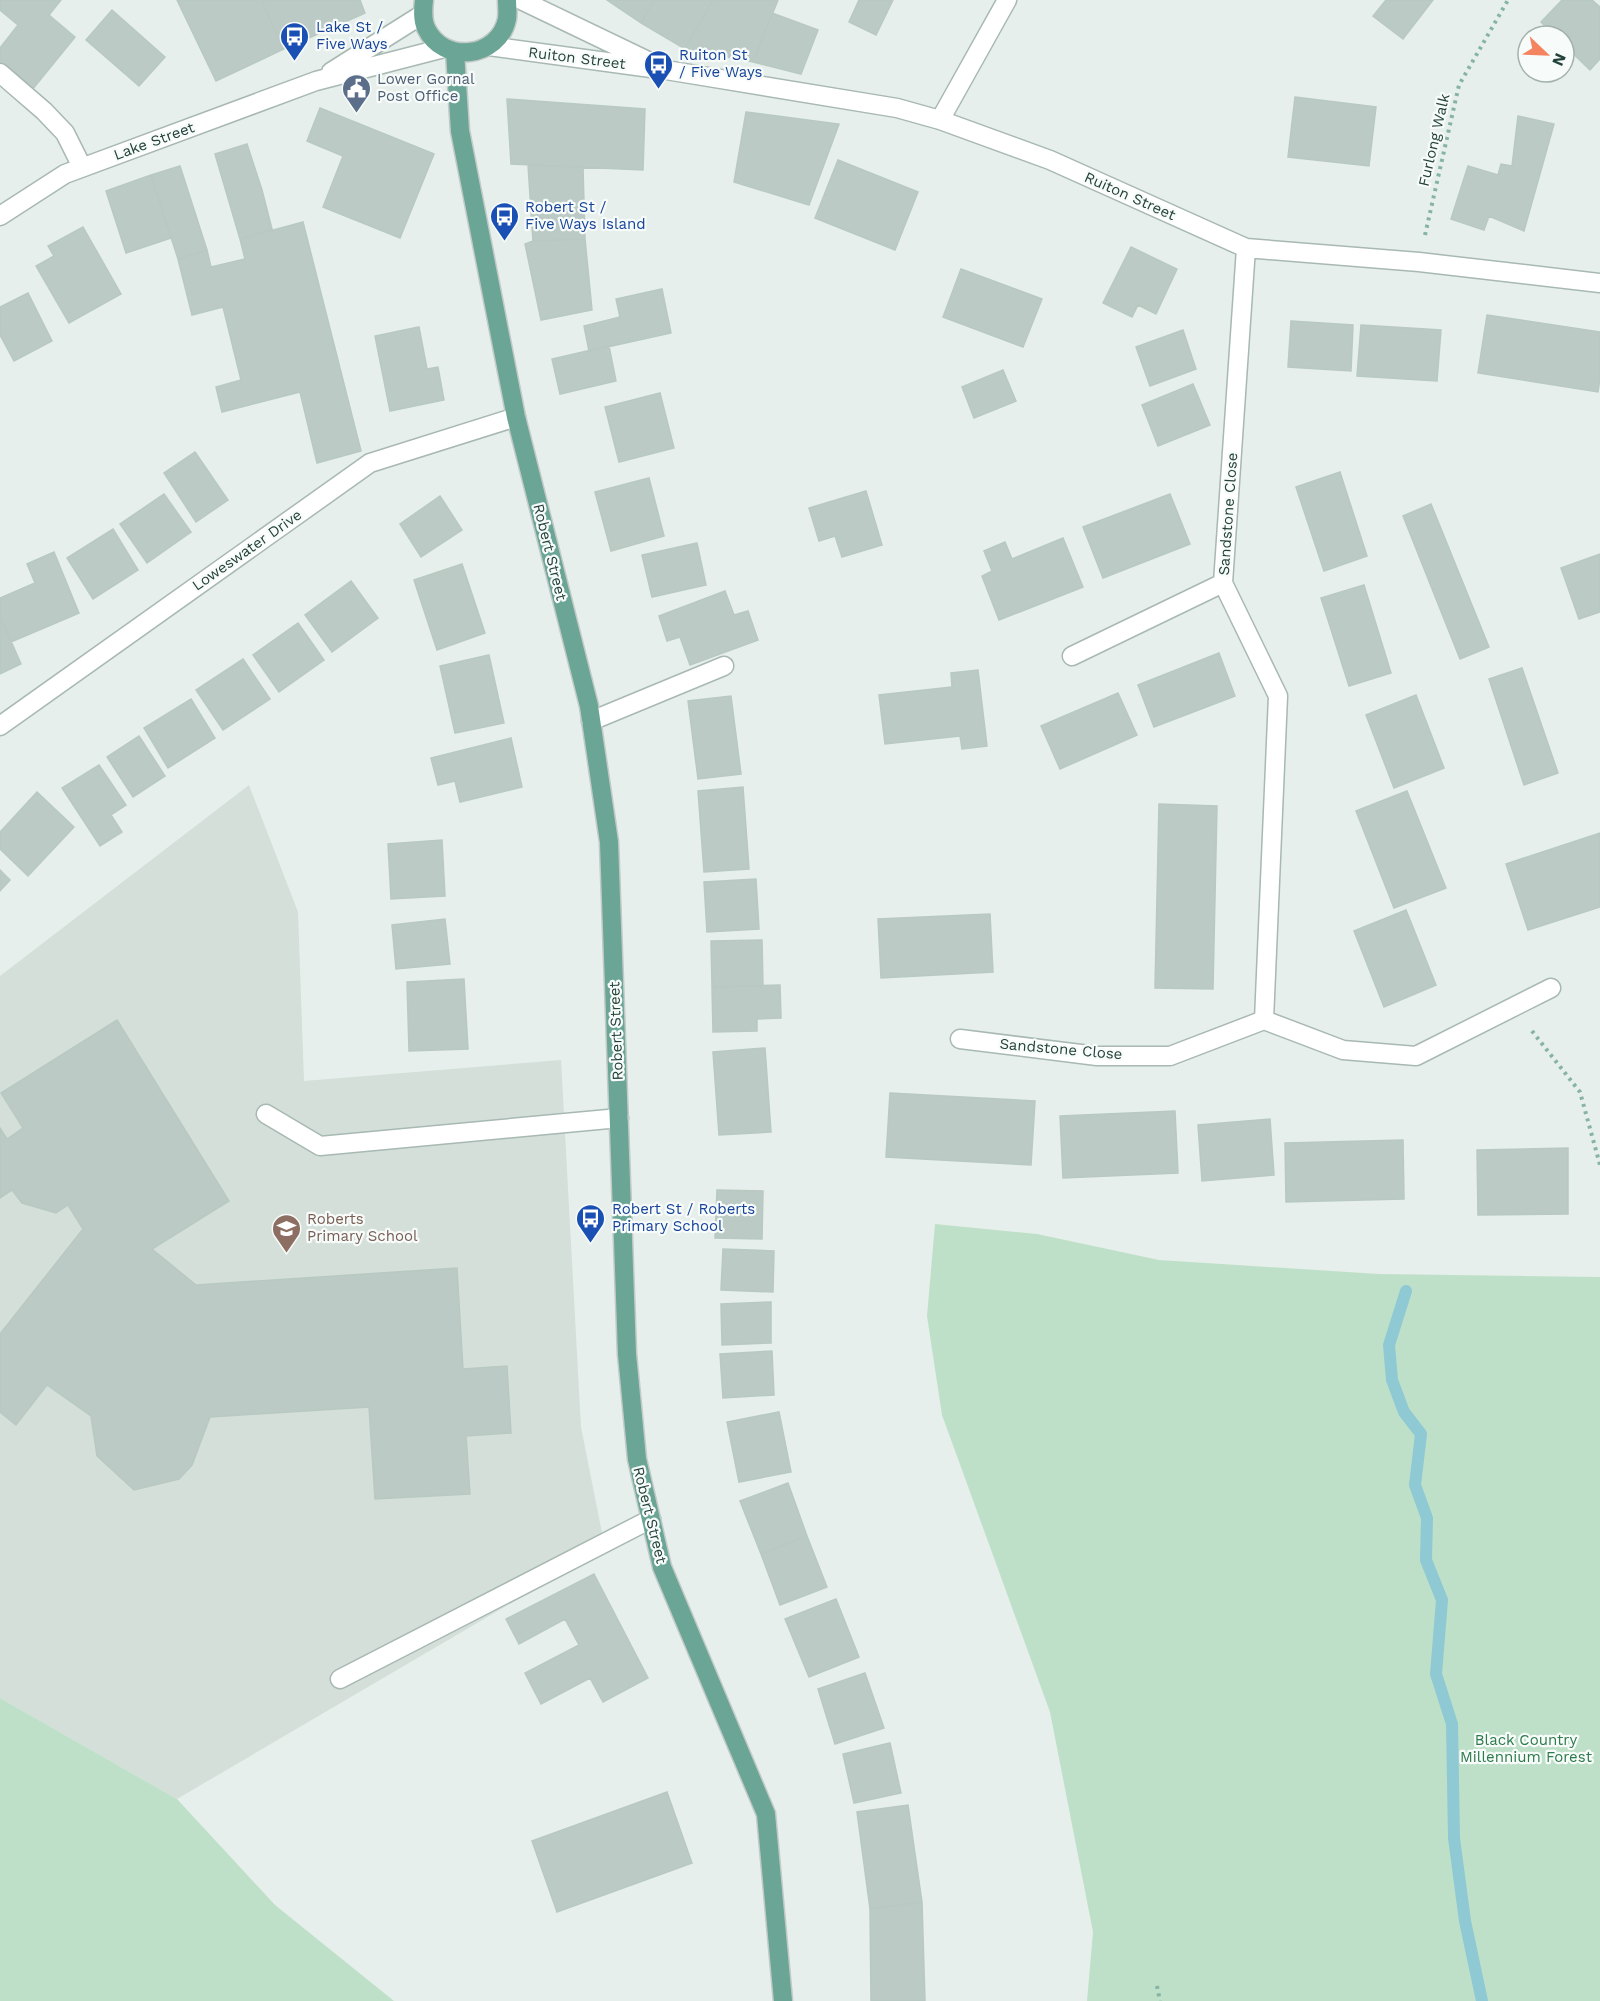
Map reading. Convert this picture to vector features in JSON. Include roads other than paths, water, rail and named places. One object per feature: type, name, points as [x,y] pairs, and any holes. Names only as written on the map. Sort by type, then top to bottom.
[{"type":"main road","points":[[423,7],[426,27],[434,39],[450,50],[473,53],[489,46],[501,34],[507,18],[507,0]]},
{"type":"main road","name":"Robert Street","points":[[450,50],[460,131],[516,417],[590,706],[609,842],[627,1354],[637,1459],[662,1567],[766,1814],[783,2001]]},
{"type":"street","name":"Ruiton Street","points":[[521,0],[666,70]]},
{"type":"street","points":[[940,120],[1007,0]]},
{"type":"street","name":"Lake Street","points":[[316,81],[423,7]]},
{"type":"street","name":"Ruiton Street","points":[[489,46],[666,70],[897,108],[940,120],[1050,160],[1246,248],[1419,262],[1600,283]]},
{"type":"street","name":"Lake Street","points":[[0,216],[65,174],[82,167],[316,81],[450,50]]},
{"type":"street","points":[[0,74],[44,111],[65,133],[82,167]]},
{"type":"street","name":"Sandstone Close","points":[[960,1039],[1097,1056],[1170,1056],[1263,1020],[1278,696],[1223,583],[1246,248]]},
{"type":"street","name":"Loweswater Drive","points":[[0,726],[370,463],[516,417]]},
{"type":"street","points":[[1072,656],[1223,583]]},
{"type":"street","points":[[591,721],[724,666]]},
{"type":"street","points":[[1263,1020],[1343,1050],[1416,1056],[1551,988]]},
{"type":"street","points":[[266,1114],[320,1146],[619,1118]]},
{"type":"street","points":[[340,1679],[651,1519]]},
{"type":"waterway","points":[[1406,1291],[1389,1345],[1392,1380],[1404,1412],[1421,1434],[1415,1485],[1427,1518],[1426,1560],[1442,1600],[1436,1674],[1452,1724],[1454,1838],[1465,1921],[1482,2001]]},
{"type":"place","name":"Lake St / Five Ways","points":[[295,62]]},
{"type":"place","name":"Ruiton St / Five Ways","points":[[658,90]]},
{"type":"place","name":"Lower Gornal Post Office","points":[[356,114]]},
{"type":"place","name":"Robert St / Five Ways Island","points":[[504,242]]},
{"type":"place","name":"Robert St / Roberts Primary School","points":[[591,1244]]},
{"type":"place","name":"Roberts Primary School","points":[[286,1254]]},
{"type":"park label","name":"Black Country Millennium Forest","points":[[1526,1748]]}]
